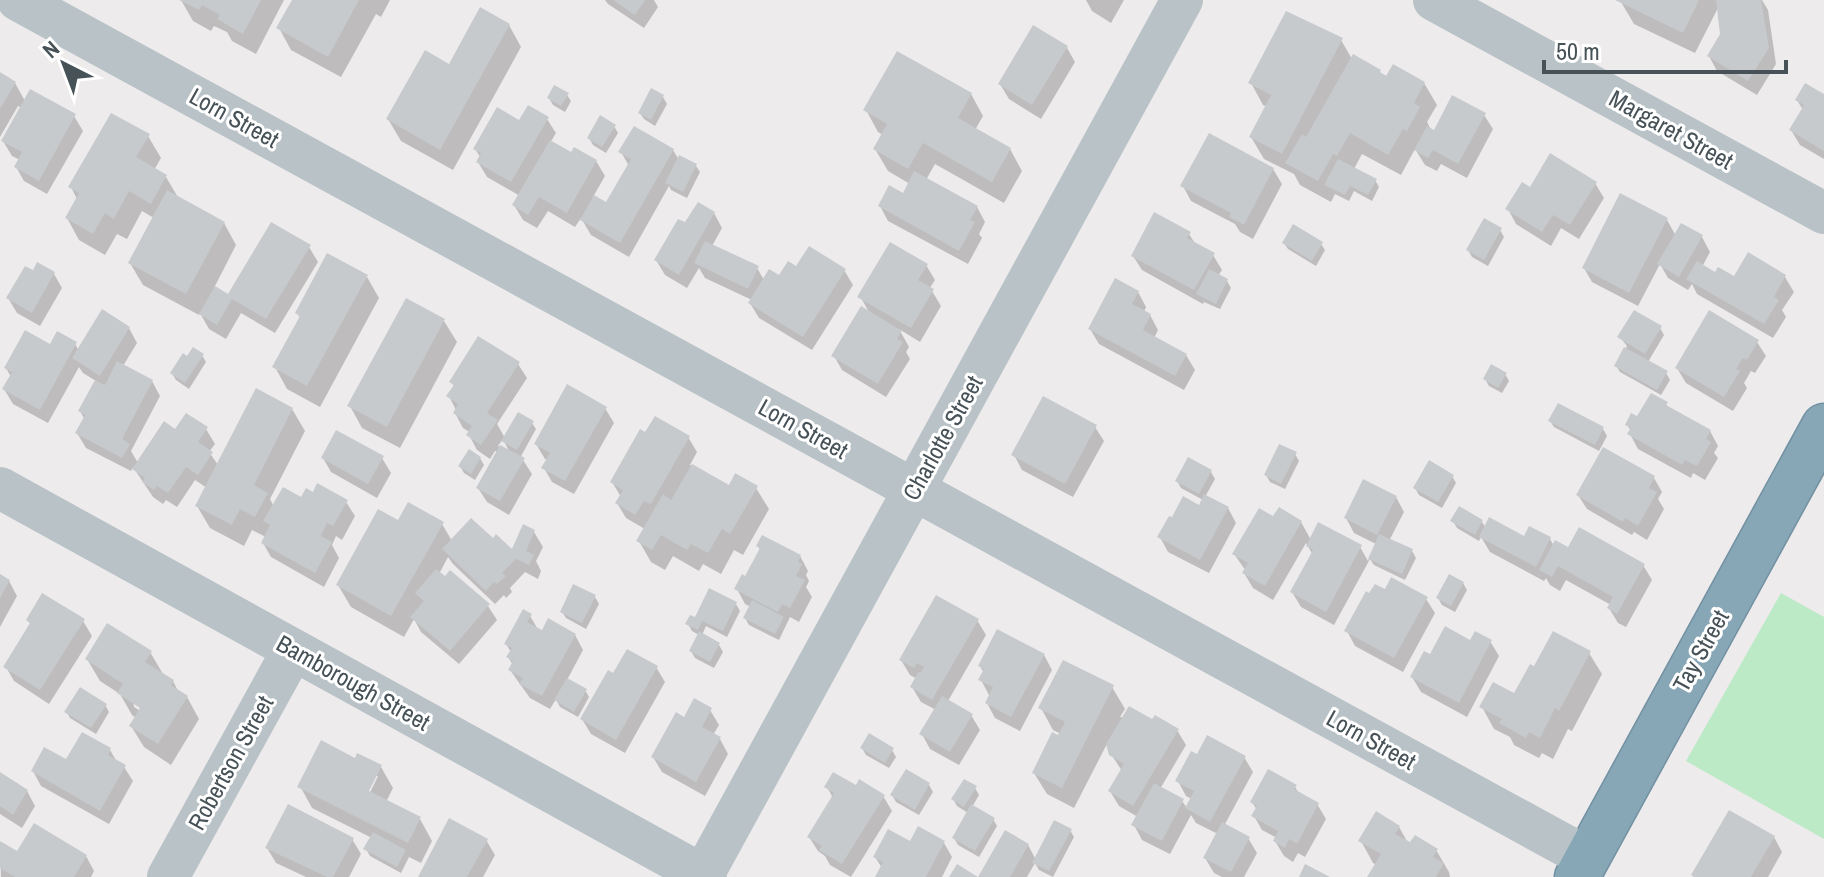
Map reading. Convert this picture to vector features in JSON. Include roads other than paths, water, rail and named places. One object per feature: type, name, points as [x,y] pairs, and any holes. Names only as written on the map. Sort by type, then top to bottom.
[{"type":"highway","name":"Tay Street","points":[[1582,868],[1824,426]]},
{"type":"street","name":"Lorn Street","points":[[18,0],[914,490],[1582,868]]},
{"type":"street","name":"Charlotte Street","points":[[705,876],[1182,0]]},
{"type":"street","name":"Margaret Street","points":[[1434,0],[1824,213]]},
{"type":"street","name":"Bamborough Street","points":[[0,488],[705,876]]},
{"type":"street","name":"Robertson Street","points":[[168,877],[293,650]]}]
